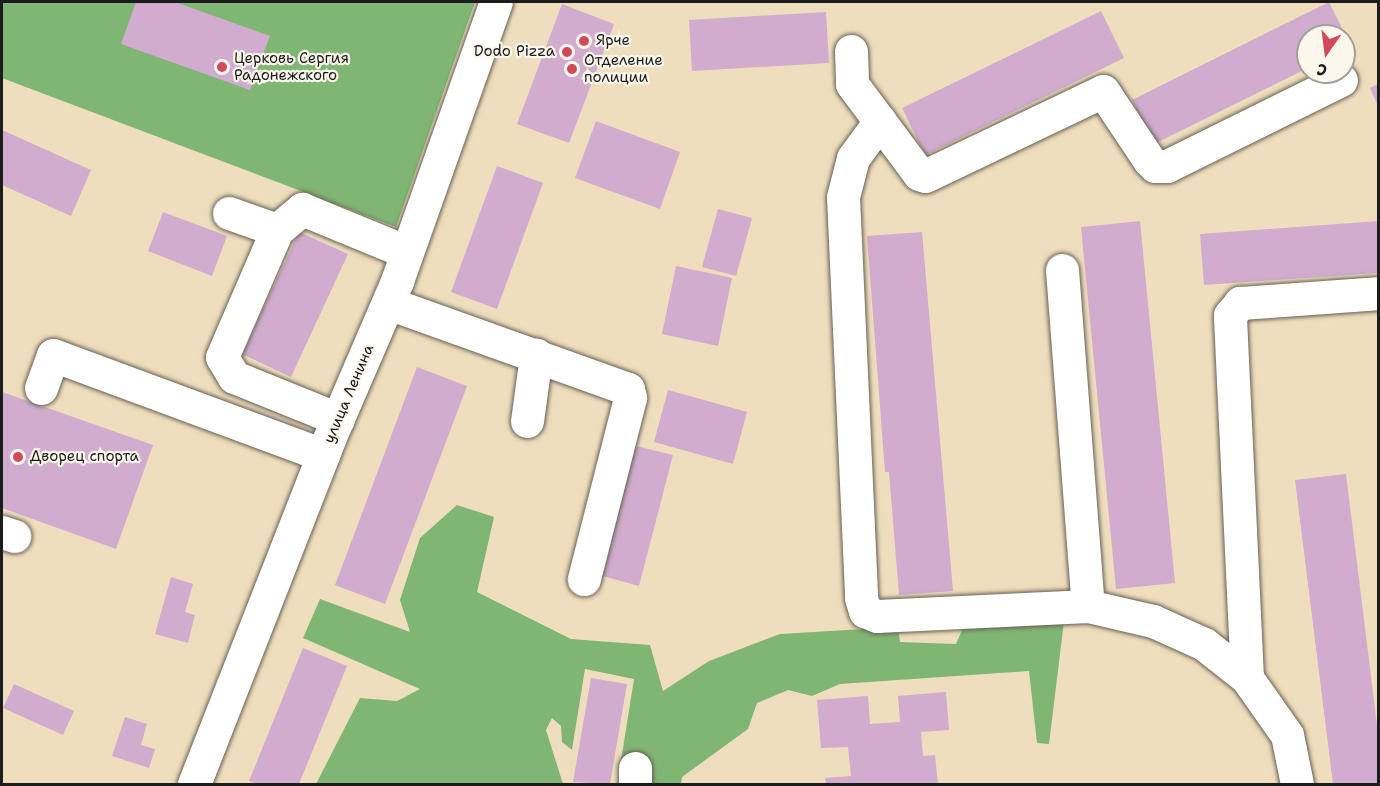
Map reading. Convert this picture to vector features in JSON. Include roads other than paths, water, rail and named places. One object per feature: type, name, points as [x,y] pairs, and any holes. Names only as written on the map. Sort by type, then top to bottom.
[{"type":"main road","name":"улица Ленина","points":[[194,784],[323,455],[388,303],[496,2]]},
{"type":"main road","points":[[851,51],[852,84],[919,174],[925,176],[1102,91],[1149,160],[1155,166],[1167,166],[1333,84]]},
{"type":"main road","points":[[880,121],[853,158],[845,179],[842,205],[861,598],[865,611],[877,616],[1089,606],[1153,621],[1204,644],[1247,678],[1287,735],[1297,784]]},
{"type":"main road","points":[[338,419],[234,377],[222,357],[277,230],[302,209],[407,252]]},
{"type":"main road","points":[[229,213],[277,230]]},
{"type":"main road","points":[[1062,270],[1089,606]]},
{"type":"main road","points":[[1247,678],[1230,315],[1240,303],[1378,293]]},
{"type":"main road","points":[[388,303],[628,389],[630,398],[584,579]]},
{"type":"main road","points":[[41,388],[53,355],[323,455]]},
{"type":"main road","points":[[527,421],[536,355]]},
{"type":"place","name":"Ярче","points":[[584,41]]},
{"type":"place","name":"Dodo Pizza","points":[[567,52]]},
{"type":"place","name":"Церковь Сергия Радонежского","points":[[222,67]]},
{"type":"place","name":"Отделение полиции","points":[[572,69]]},
{"type":"place","name":"Дворец спорта","points":[[18,457]]}]
